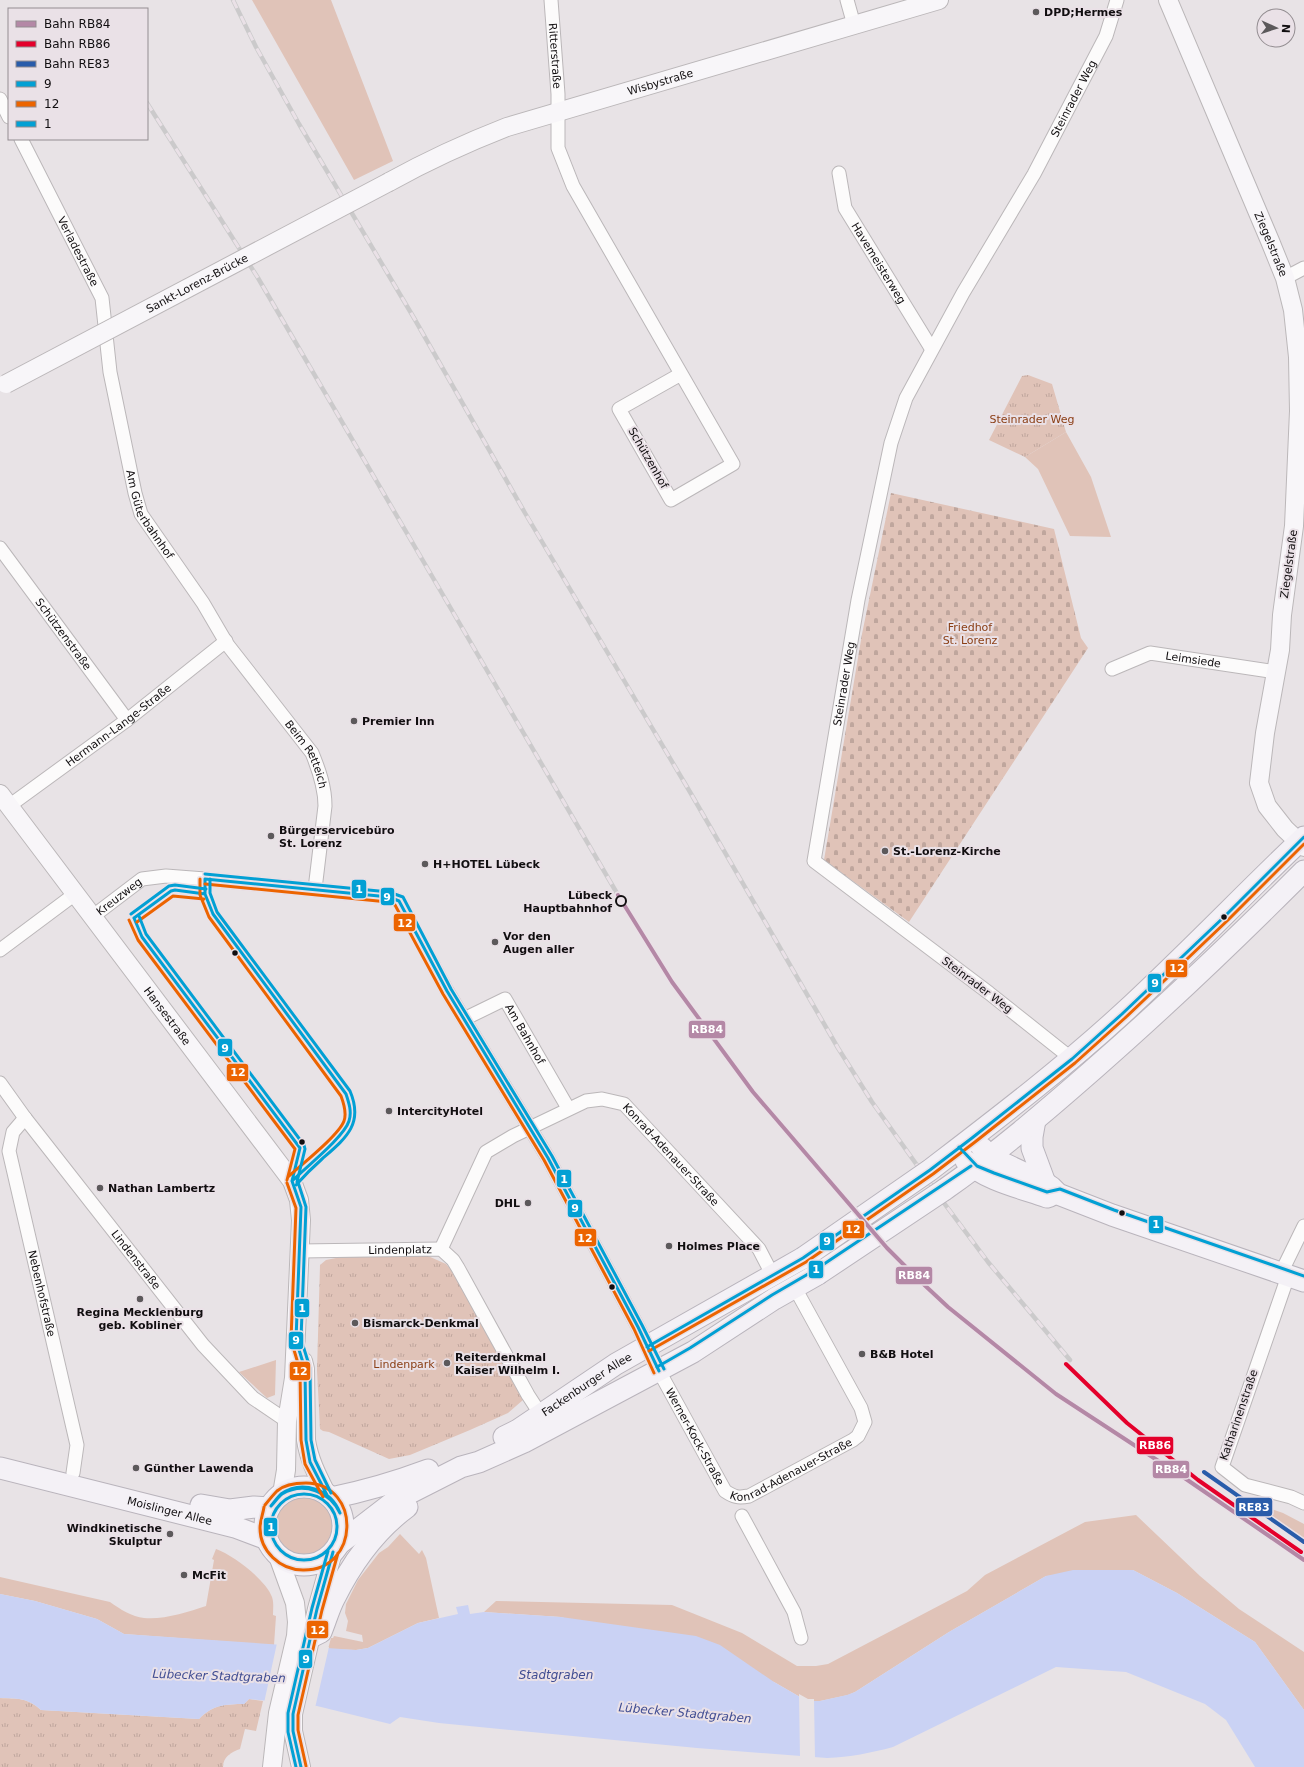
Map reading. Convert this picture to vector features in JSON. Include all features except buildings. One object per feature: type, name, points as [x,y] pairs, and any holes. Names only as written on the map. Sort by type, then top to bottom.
[{"type":"main road","name":"Wisbystraße","points":[[389,182],[410,170],[464,144],[507,127],[939,0]]},
{"type":"main road","name":"Ziegelstraße","points":[[1168,0],[1285,278],[1296,328],[1298,357],[1298,411],[1294,526],[1276,672],[1265,733],[1259,783],[1267,806],[1285,829],[1302,842]]},
{"type":"main road","name":"Sankt-Lorenz-Brücke","points":[[3,386],[389,182]]},
{"type":"main road","name":"Hansestraße","points":[[5,800],[292,1181],[300,1207],[300,1251]]},
{"type":"main road","name":"Fackenburger Allee","points":[[329,1497],[376,1488],[434,1468],[514,1433],[616,1364],[803,1258],[930,1170],[1072,1058],[1122,1014],[1302,842]]},
{"type":"main road","name":"Fackenburger Allee","points":[[336,1548],[396,1500],[461,1467],[478,1462],[524,1442],[693,1352],[774,1298],[795,1288],[818,1274],[974,1170],[1035,1120],[1164,1007],[1304,871]]},
{"type":"main road","points":[[1035,1120],[1032,1148],[1051,1189]]},
{"type":"main road","points":[[972,1138],[990,1157],[1051,1189],[1112,1215],[1291,1277]]},
{"type":"main road","points":[[955,1151],[974,1170],[992,1178],[1047,1197],[1051,1189]]},
{"type":"main road","points":[[300,1251],[294,1378],[287,1421],[286,1470],[265,1523],[272,1548],[295,1603],[297,1622],[303,1637]]},
{"type":"main road","points":[[272,1767],[303,1637],[317,1609],[342,1532],[342,1520],[338,1508],[329,1497],[310,1462],[307,1451],[305,1369],[296,1340]]},
{"type":"main road","name":"Moislinger Allee","points":[[0,1455],[72,1479],[235,1527],[272,1548]]},
{"type":"main road","points":[[303,1637],[322,1632],[331,1605],[345,1578],[365,1549],[382,1530],[401,1512],[432,1489],[464,1472],[478,1462]]},
{"type":"main road","name":"Moislinger Allee","points":[[0,1468],[72,1479],[217,1509],[230,1510],[254,1507],[275,1501]]},
{"type":"main road","points":[[275,1501],[295,1488],[302,1487],[316,1489],[329,1497]]},
{"type":"main road","points":[[272,1548],[288,1562],[304,1566],[320,1562],[336,1548]]},
{"type":"main road","points":[[285,1714],[293,1731],[300,1767]]},
{"type":"street","name":"Ritterstraße","points":[[551,0],[558,112]]},
{"type":"street","points":[[847,0],[854,25]]},
{"type":"street","name":"Steinrader Weg","points":[[1072,1058],[989,993],[814,861],[858,600],[891,443],[906,398],[931,348],[1038,167],[1106,36],[1117,0]]},
{"type":"street","points":[[0,99],[8,115]]},
{"type":"street","name":"Schützenhof","points":[[558,112],[558,148],[573,186],[733,464],[671,500],[620,409],[681,374]]},
{"type":"street","name":"Verladestraße","points":[[22,140],[102,298],[110,372]]},
{"type":"street","name":"Havemeisterweg","points":[[838,173],[845,208],[931,348]]},
{"type":"street","points":[[1285,278],[1304,268]]},
{"type":"street","name":"Am Güterbahnhof","points":[[110,372],[135,493],[141,514],[203,603],[226,641]]},
{"type":"street","name":"Schützenstraße","points":[[0,548],[127,720]]},
{"type":"street","name":"Hermann-Lange-Straße","points":[[5,800],[127,720],[226,641]]},
{"type":"street","name":"Beim Retteich","points":[[226,641],[312,753],[320,773],[325,795],[325,806],[315,889]]},
{"type":"street","name":"Leimsiede","points":[[1112,669],[1150,653],[1276,672]]},
{"type":"street","name":"Kreuzweg","points":[[92,917],[142,879],[152,877],[205,879],[315,889]]},
{"type":"street","points":[[315,889],[389,897],[399,901],[464,1019],[530,1127]]},
{"type":"street","points":[[0,950],[75,894]]},
{"type":"street","name":"Am Bahnhof","points":[[464,1019],[505,999],[568,1108]]},
{"type":"street","name":"Lindenstraße","points":[[0,1083],[25,1118],[203,1345],[253,1398],[287,1421]]},
{"type":"street","name":"Konrad-Adenauer-Straße","points":[[441,1249],[486,1152],[494,1146],[568,1108],[586,1101],[602,1099],[624,1104],[759,1249],[773,1276]]},
{"type":"street","name":"Nebenhofstraße","points":[[25,1118],[13,1132],[9,1151],[77,1445],[72,1479]]},
{"type":"street","name":"Werner-Kock-Straße","points":[[530,1127],[548,1158],[647,1347],[658,1371],[725,1491]]},
{"type":"street","points":[[1291,1277],[1302,1233]]},
{"type":"street","name":"Lindenplatz","points":[[300,1251],[441,1249],[453,1260],[458,1268],[528,1395],[541,1415]]},
{"type":"street","name":"Katharinenstraße","points":[[1291,1277],[1222,1467],[1244,1485],[1291,1497],[1304,1503]]},
{"type":"street","name":"Konrad-Adenauer-Straße","points":[[725,1491],[732,1496],[739,1498],[749,1496],[853,1440],[862,1429],[865,1422],[861,1408],[795,1288]]},
{"type":"street","points":[[742,1516],[794,1612],[801,1638]]},
{"type":"green space","points":[[252,0],[331,0],[393,161],[354,180]]},
{"type":"green space","name":"Steinrader Weg","points":[[1028,375],[1052,384],[1066,432],[1025,457],[989,440],[1022,376]]},
{"type":"green space","points":[[1066,432],[1091,477],[1111,537],[1070,536],[1038,469],[1025,457]]},
{"type":"green space","name":"Friedhof St. Lorenz","points":[[891,493],[1054,529],[1081,638],[1088,648],[909,922],[824,860],[862,634]]},
{"type":"green space","name":"Lindenpark","points":[[428,1256],[446,1264],[452,1271],[523,1400],[508,1413],[470,1430],[410,1455],[389,1459],[320,1429],[317,1370],[320,1265],[326,1260],[341,1257]]},
{"type":"green space","points":[[276,1360],[275,1395],[267,1398],[239,1372]]},
{"type":"green space","points":[[304,1497],[315,1499],[328,1510],[331,1515],[333,1526],[331,1537],[320,1550],[315,1553],[304,1555],[293,1553],[280,1542],[277,1537],[275,1526],[277,1515],[288,1502],[293,1499]]},
{"type":"green space","points":[[1252,1502],[1283,1513],[1304,1524],[1304,1538]]},
{"type":"green space","points":[[1136,1515],[1200,1576],[1239,1609],[1304,1652],[1304,1710],[1255,1642],[1177,1593],[1133,1570],[1046,1576],[949,1632],[855,1692],[820,1701],[807,1701],[774,1682],[561,1617],[484,1612],[496,1601],[672,1605],[742,1633],[797,1666],[816,1666],[828,1664],[967,1591],[985,1575],[1085,1522]]},
{"type":"green space","points":[[400,1534],[419,1554],[422,1550],[426,1558],[439,1618],[418,1623],[368,1648],[356,1650],[328,1649],[331,1638],[334,1636],[363,1642],[362,1635],[346,1631],[348,1621],[345,1613],[346,1604],[358,1580],[379,1553],[388,1547]]},
{"type":"green space","points":[[216,1549],[240,1562],[269,1590],[273,1599],[273,1615],[276,1616],[274,1645],[124,1634],[97,1619],[35,1601],[0,1594],[0,1577],[110,1602],[126,1612],[144,1618],[159,1618],[175,1615],[206,1606],[214,1560],[212,1559]]},
{"type":"green space","points":[[0,1698],[26,1701],[41,1710],[199,1719],[204,1714],[220,1706],[244,1704],[249,1699],[263,1701],[256,1731],[245,1729],[240,1749],[228,1755],[224,1760],[223,1767],[0,1767]]},
{"type":"water","name":"Stadtgraben","points":[[1073,1570],[1133,1570],[1177,1593],[1255,1642],[1304,1710],[1304,1767],[1255,1767],[1226,1720],[1205,1704],[1126,1672],[1056,1667],[893,1747],[844,1757],[827,1758],[697,1748],[439,1723],[400,1717],[390,1724],[317,1706],[249,1699],[244,1704],[231,1704],[214,1708],[199,1719],[41,1710],[26,1701],[0,1698],[0,1594],[35,1601],[97,1619],[124,1634],[356,1650],[368,1648],[418,1623],[458,1614],[456,1607],[468,1605],[470,1614],[484,1612],[561,1617],[696,1636],[720,1645],[774,1682],[807,1701],[820,1701],[855,1692],[949,1632],[1046,1576]]},
{"type":"pier","points":[[277,1643],[329,1647],[315,1708],[264,1703]]},
{"type":"pier","points":[[799,1694],[808,1699],[814,1699],[815,1759],[800,1758]]},
{"type":"railway","points":[[233,0],[256,47],[299,124],[414,318],[525,513],[690,792],[838,1048],[872,1102],[944,1203],[988,1262],[1070,1360]]},
{"type":"railway","points":[[148,105],[258,278],[618,895]]},
{"type":"rail line","name":"RB84","points":[[618,895],[672,982],[753,1092],[887,1248],[918,1279],[948,1307],[1056,1394],[1186,1479],[1304,1560]]},
{"type":"rail line","name":"RB86","points":[[1066,1364],[1127,1423],[1198,1480],[1301,1552]]},
{"type":"rail line","name":"RE83","points":[[1204,1472],[1304,1542]]},
{"type":"transit line","name":"9","points":[[647,1347],[803,1258],[930,1170],[972,1138],[1072,1059],[1122,1014],[1225,916],[1304,837]]},
{"type":"transit line","name":"12","points":[[649,1351],[806,1262],[933,1174],[975,1142],[1075,1063],[1125,1018],[1228,920],[1304,844]]},
{"type":"transit line","name":"1","points":[[205,874],[389,892],[403,897],[451,989],[552,1156],[664,1369]]},
{"type":"transit line","name":"12","points":[[200,879],[200,895],[209,917],[341,1096],[345,1108],[344,1121],[341,1127],[328,1142],[288,1177]]},
{"type":"transit line","name":"9","points":[[205,879],[389,897],[399,901],[447,991],[548,1158],[638,1327],[659,1371]]},
{"type":"transit line","name":"9","points":[[205,879],[205,894],[213,914],[346,1094],[350,1108],[349,1121],[346,1128],[324,1152],[292,1181]]},
{"type":"transit line","name":"1","points":[[210,879],[210,893],[217,912],[350,1091],[354,1103],[354,1121],[350,1130],[345,1137],[296,1185]]},
{"type":"transit line","name":"12","points":[[205,884],[388,902],[395,905],[443,994],[544,1160],[634,1329],[654,1373]]},
{"type":"transit line","name":"1","points":[[131,914],[169,886],[175,885],[206,889]]},
{"type":"transit line","name":"9","points":[[134,918],[171,891],[175,890],[205,894]]},
{"type":"transit line","name":"12","points":[[137,922],[173,896],[204,899]]},
{"type":"transit line","name":"1","points":[[139,916],[146,934],[304,1145],[305,1149],[297,1182]]},
{"type":"transit line","name":"9","points":[[134,918],[142,937],[300,1148],[292,1181]]},
{"type":"transit line","name":"12","points":[[129,920],[138,940],[295,1149],[287,1180]]},
{"type":"transit line","name":"1","points":[[959,1147],[977,1166],[994,1173],[1047,1192],[1060,1189],[1114,1210],[1304,1276]]},
{"type":"transit line","name":"1","points":[[657,1367],[815,1270],[971,1166]]},
{"type":"transit line","name":"1","points":[[297,1179],[306,1207],[301,1339],[310,1368],[311,1440],[315,1460],[331,1493]]},
{"type":"transit line","name":"9","points":[[292,1181],[301,1207],[296,1340],[305,1369],[306,1440],[310,1462],[327,1495]]},
{"type":"transit line","name":"12","points":[[287,1183],[296,1208],[291,1340],[300,1370],[301,1440],[305,1464],[323,1497]]},
{"type":"transit line","name":"12","points":[[264,1507],[260,1523],[263,1544],[273,1558],[287,1567],[303,1570],[322,1567],[335,1557],[344,1543],[347,1527],[345,1511],[337,1497],[324,1487],[306,1483],[287,1485],[277,1491],[265,1505]]},
{"type":"transit line","name":"9","points":[[271,1506],[281,1494],[298,1487],[307,1487],[315,1489],[330,1498],[340,1513]]},
{"type":"transit line","name":"9","points":[[271,1506],[282,1494],[290,1490],[307,1489],[323,1494],[330,1499],[340,1513]]},
{"type":"transit line","name":"1","points":[[298,1494],[310,1494],[317,1496],[328,1503],[335,1514],[337,1527],[335,1540],[328,1551],[317,1558],[310,1560],[298,1560],[291,1558],[280,1551],[273,1540],[271,1533],[271,1521],[273,1514],[280,1503],[291,1496],[298,1494]]},
{"type":"transit line","name":"1","points":[[296,1767],[288,1732],[288,1713],[312,1608],[328,1551]]},
{"type":"transit line","name":"9","points":[[301,1767],[293,1731],[293,1714],[317,1609],[333,1552]]},
{"type":"transit line","name":"12","points":[[306,1766],[298,1730],[298,1715],[322,1610],[338,1553]]},
{"type":"place","name":"DPD;Hermes","points":[[1036,12]]},
{"type":"place","name":"Premier Inn","points":[[354,721]]},
{"type":"place","name":"Bürgerservicebüro St. Lorenz","points":[[271,836]]},
{"type":"place","name":"St.-Lorenz-Kirche","points":[[885,851]]},
{"type":"place","name":"H+HOTEL Lübeck","points":[[425,864]]},
{"type":"place","name":"Lübeck Hauptbahnhof","points":[[621,901]]},
{"type":"place","name":"Vor den Augen aller","points":[[495,942]]},
{"type":"place","name":"IntercityHotel","points":[[389,1111]]},
{"type":"place","name":"Nathan Lambertz","points":[[100,1188]]},
{"type":"place","name":"DHL","points":[[528,1203]]},
{"type":"place","name":"Holmes Place","points":[[669,1246]]},
{"type":"place","name":"Regina Mecklenburg geb. Kobliner","points":[[140,1299]]},
{"type":"place","name":"Bismarck-Denkmal","points":[[355,1323]]},
{"type":"place","name":"B&B Hotel","points":[[862,1354]]},
{"type":"place","name":"Reiterdenkmal Kaiser Wilhelm I.","points":[[447,1363]]},
{"type":"place","name":"Günther Lawenda","points":[[136,1468]]},
{"type":"place","name":"Windkinetische Skulptur","points":[[170,1534]]},
{"type":"place","name":"McFit","points":[[184,1575]]},
{"type":"water label","name":"Lübecker Stadtgraben","points":[[219,1676]]},
{"type":"water label","name":"Lübecker Stadtgraben","points":[[685,1713]]}]
